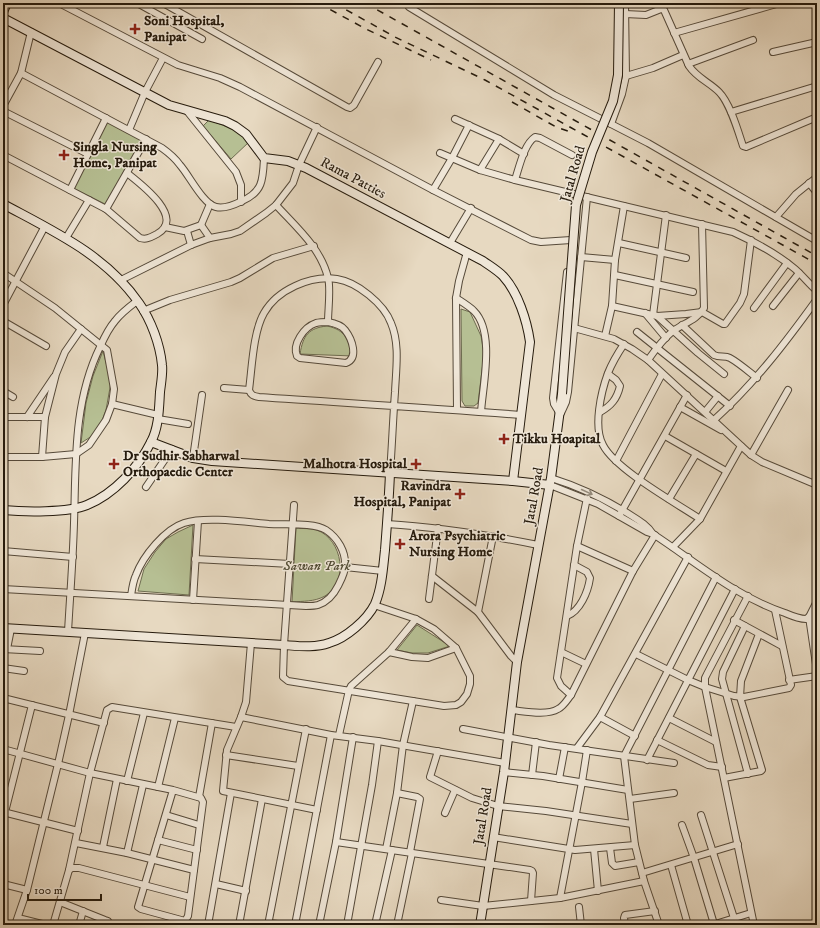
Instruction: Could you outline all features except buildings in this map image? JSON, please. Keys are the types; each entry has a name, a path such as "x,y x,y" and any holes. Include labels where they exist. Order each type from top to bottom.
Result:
{"street":[{"path":"3,12 7,3"},
{"path":"59,3 178,65 229,81 433,190 536,241 571,240"},
{"path":"137,3 202,39"},
{"path":"163,3 350,108 354,105 378,62"},
{"path":"411,3 409,7 554,95 612,124 817,241"},
{"name":"Jatal Road","path":"480,925 504,772 507,738 518,662 550,481 560,414 576,205 592,152 613,101 618,75 619,3"},
{"path":"612,124 626,76 625,3"},
{"path":"674,33 780,3"},
{"path":"625,14 646,15 663,9 665,11 688,64 702,80 720,92 731,112 744,146 746,147 817,117"},
{"path":"3,18 169,105 225,121 235,126 246,134 264,158 262,183 259,189 250,198 241,202 222,208 210,204 180,163 165,151 146,139 21,73"},
{"path":"3,106 21,73 31,32"},
{"path":"688,64 753,40"},
{"path":"773,52 817,42"},
{"path":"626,76 653,68 683,54"},
{"path":"128,130 145,92 163,58"},
{"path":"731,112 817,86"},
{"path":"3,110 88,154"},
{"path":"187,111 236,172 241,184 241,202"},
{"path":"70,190 106,118"},
{"path":"455,119 499,139 524,154"},
{"path":"433,190 469,125"},
{"path":"121,280 191,245 210,238 240,231 276,205 293,183 299,165 317,127"},
{"path":"515,180 524,154 531,140 535,137 572,155"},
{"path":"106,210 146,139"},
{"path":"480,170 499,139"},
{"path":"440,153 480,170 515,180 733,232 751,240 787,263 817,291"},
{"path":"3,154 106,210 140,238 145,239 161,231 165,227 167,222 164,209 150,192 127,173"},
{"name":"Rama Patties","path":"264,158 288,161 299,165 467,252 483,261 503,276 511,288 525,320 530,342 513,481"},
{"path":"776,217 789,200 817,177"},
{"path":"809,183 817,193"},
{"path":"575,194 553,398 554,404 560,414 564,408 568,392 587,197"},
{"path":"66,238 89,200"},
{"path":"3,204 66,238 98,259 121,280 143,310 157,341 162,365 158,417 151,442 134,468 120,484 106,495 87,505 75,508 59,510 3,510"},
{"path":"165,227 187,231 201,225 210,204"},
{"path":"276,205 314,246 328,279 328,322"},
{"path":"605,336 612,306 615,260 624,206"},
{"path":"450,243 471,208"},
{"path":"655,316 666,215"},
{"path":"648,360 656,348 673,331 702,312 704,305 702,224"},
{"path":"201,225 210,238"},
{"path":"3,305 45,226"},
{"path":"187,231 191,245"},
{"path":"612,306 655,316 702,312 723,324 727,323 744,294 751,240"},
{"path":"619,243 686,258"},
{"path":"143,310 170,300 231,282 273,258 314,246"},
{"path":"457,410 456,298 467,252"},
{"path":"581,257 615,260"},
{"path":"754,308 787,263"},
{"path":"3,273 55,308 107,350 114,389 112,404 106,420 89,445 76,454 42,457 3,457"},
{"path":"773,306 799,273"},
{"path":"615,275 693,292"},
{"path":"40,652 5,649 7,628 316,646 330,643 355,628 366,618 374,605 380,588 383,571 394,406 396,349 394,333 391,322 384,311 367,294 344,281 328,279 299,284 288,289 271,302 259,325 249,390 250,394 253,396 258,397 394,406 457,410 521,415"},
{"path":"456,298 474,311 479,318 485,336 486,354 481,412"},
{"path":"714,420 757,378 817,299"},
{"path":"68,632 73,557 76,454 79,421 84,393 90,370 114,321 137,301"},
{"path":"645,313 666,338"},
{"path":"655,316 724,374"},
{"path":"3,321 46,346"},
{"path":"328,322 336,323 345,330 353,346 354,353 349,361 346,363 300,358 296,356 296,343 307,328 315,324 328,322"},
{"path":"682,325 714,355 720,358 730,358 757,378"},
{"path":"574,328 605,336 624,344 648,360 751,455 762,462 817,485"},
{"path":"42,457 45,417 56,374 65,352 81,329"},
{"path":"637,332 730,406"},
{"path":"624,344 608,374 598,426 599,438 608,453 616,461 641,480 700,519"},
{"path":"27,417 56,374"},
{"path":"600,412 612,404 619,392 620,386 616,380 608,374"},
{"path":"616,461 662,374"},
{"path":"224,388 249,390"},
{"path":"751,455 788,390"},
{"path":"3,391 13,397"},
{"path":"194,458 202,395"},
{"path":"621,513 641,480 687,395"},
{"path":"705,412 718,396"},
{"path":"112,404 188,424"},
{"path":"680,407 728,434"},
{"path":"3,417 45,417"},
{"path":"665,436 726,472"},
{"path":"151,442 194,458 212,461 513,481 550,481 578,487 621,513"},
{"path":"673,547 700,519 741,446"},
{"path":"146,487 172,449"},
{"path":"669,499 696,454"},
{"path":"550,481 646,526 654,534 716,577 754,600 775,610 806,620 817,602"},
{"path":"571,695 561,686 556,678 577,546 587,498"},
{"path":"294,505 282,674 285,680 412,702 444,706 456,705 461,702 470,684 470,676 456,648 434,629 416,619 374,605"},
{"path":"3,589 306,606 318,605 327,600 335,591 342,578 345,567 341,547 338,541 328,531 321,527 314,525 204,520 184,523 170,531 153,547 141,563 135,576 131,596"},
{"path":"193,600 198,521"},
{"path":"387,524 438,528 493,536 538,545"},
{"path":"429,599 438,528"},
{"path":"511,710 546,713 553,712 564,705 571,695 633,571 654,534"},
{"path":"478,612 493,536"},
{"path":"577,546 633,571"},
{"path":"3,551 73,557"},
{"path":"577,748 600,718 688,557"},
{"path":"195,559 290,564"},
{"path":"567,616 572,614 577,609 587,590 590,578 587,572 574,564"},
{"path":"345,567 383,571"},
{"path":"432,576 478,612 511,656 518,662"},
{"path":"659,925 644,881 635,845 624,756 716,577"},
{"path":"647,760 735,589"},
{"path":"748,596 734,620 707,674 705,687 754,925"},
{"path":"636,654 688,680 705,687 740,697 789,688 791,685 775,610"},
{"path":"809,617 817,671"},
{"path":"339,735 349,690 389,652 416,619"},
{"path":"734,620 782,646"},
{"path":"745,626 722,675 725,692 748,774"},
{"path":"15,925 27,890 58,764 85,633"},
{"path":"724,778 761,771 762,769 740,697 741,681 759,634"},
{"path":"251,643 246,702 241,717 228,744 222,789 225,792 317,810"},
{"path":"389,652 412,657 428,658 456,648"},
{"path":"561,652 586,664"},
{"path":"3,668 24,671"},
{"path":"789,680 817,676"},
{"path":"3,698 104,723"},
{"path":"375,925 398,793 403,745 412,702"},
{"path":"3,820 21,754 32,705"},
{"path":"53,925 76,842 90,773 106,712 109,708 236,727"},
{"path":"127,781 144,713"},
{"path":"241,717 332,735 403,745 505,763"},
{"path":"158,787 175,718"},
{"path":"600,718 634,736"},
{"path":"669,718 716,742"},
{"path":"199,797 212,723"},
{"path":"287,925 268,924 306,729"},
{"path":"463,729 507,738 674,763"},
{"path":"296,925 332,735"},
{"path":"319,925 336,842 353,737"},
{"path":"657,740 708,765 722,767"},
{"path":"347,925 362,845 378,741"},
{"path":"532,775 536,742"},
{"path":"559,779 565,747"},
{"path":"3,749 90,773 172,790 199,797 203,800 188,916 185,921 139,908 172,790"},
{"path":"560,898 582,782 586,750"},
{"path":"438,751 430,777 472,798 498,806 632,824"},
{"path":"226,756 298,766"},
{"path":"504,772 582,782 628,790"},
{"path":"103,847 117,779"},
{"path":"127,852 143,785"},
{"path":"445,813 455,790"},
{"path":"208,925 231,793"},
{"path":"397,925 420,799 398,793"},
{"path":"630,799 674,793"},
{"path":"239,925 262,799"},
{"path":"4,813 78,831"},
{"path":"166,815 199,824"},
{"path":"701,815 734,918"},
{"path":"682,825 694,858 713,925 751,913"},
{"path":"493,837 583,850 635,845"},
{"path":"158,840 197,850"},
{"path":"76,842 127,852 194,870"},
{"path":"336,842 490,863 532,871 531,901"},
{"path":"642,874 738,844"},
{"path":"610,848 612,863 614,866 640,862"},
{"path":"594,849 598,891"},
{"path":"671,865 688,925"},
{"path":"69,870 72,868 79,868 190,897"},
{"path":"441,900 483,906 560,898 644,881"},
{"path":"3,884 27,890"},
{"path":"216,884 246,891"},
{"path":"60,902 108,921 109,925"},
{"path":"579,907 581,925"},
{"path":"79,925 83,911"},
{"path":"625,925 625,915 655,911"},
{"path":"18,918 46,925"}],"green space":[{"path":"209,120 236,130 249,142 231,159 203,126"},
{"path":"107,122 141,140 107,205 73,188"},
{"path":"461,309 470,312 481,336 484,354 478,403 474,406 465,406 462,401"},
{"path":"327,326 338,330 345,336 353,356 300,354 305,337 311,331"},
{"path":"103,351 111,382 106,410 100,426 92,436 81,443 86,403 93,376"},
{"path":"193,525 189,595 138,591 144,569 155,552 166,539"},
{"name":"Sawan Park","path":"296,528 317,530 326,535 333,543 337,552 340,562 340,572 338,581 333,590 325,596 308,601 292,602"},
{"path":"417,625 450,646 428,653 412,653 397,650"}],"railway":[{"path":"318,3 366,29 431,60"},
{"path":"334,3 395,37 485,80 817,264"},
{"path":"365,3 817,256"},
{"path":"512,102 556,127 571,132"}],"place":[{"name":"Soni Hospital, Panipat","path":"135,29"},
{"name":"Singla Nursing Home, Panipat","path":"64,155"},
{"name":"Tikku Hoapital","path":"504,439"},
{"name":"Dr Sudhir Sabharwal Orthopaedic Center","path":"114,464"},
{"name":"Malhotra Hospital","path":"416,464"},
{"name":"Ravindra Hospital, Panipat","path":"460,494"},
{"name":"Arora Psychiatric Nursing Home","path":"400,544"}]}
